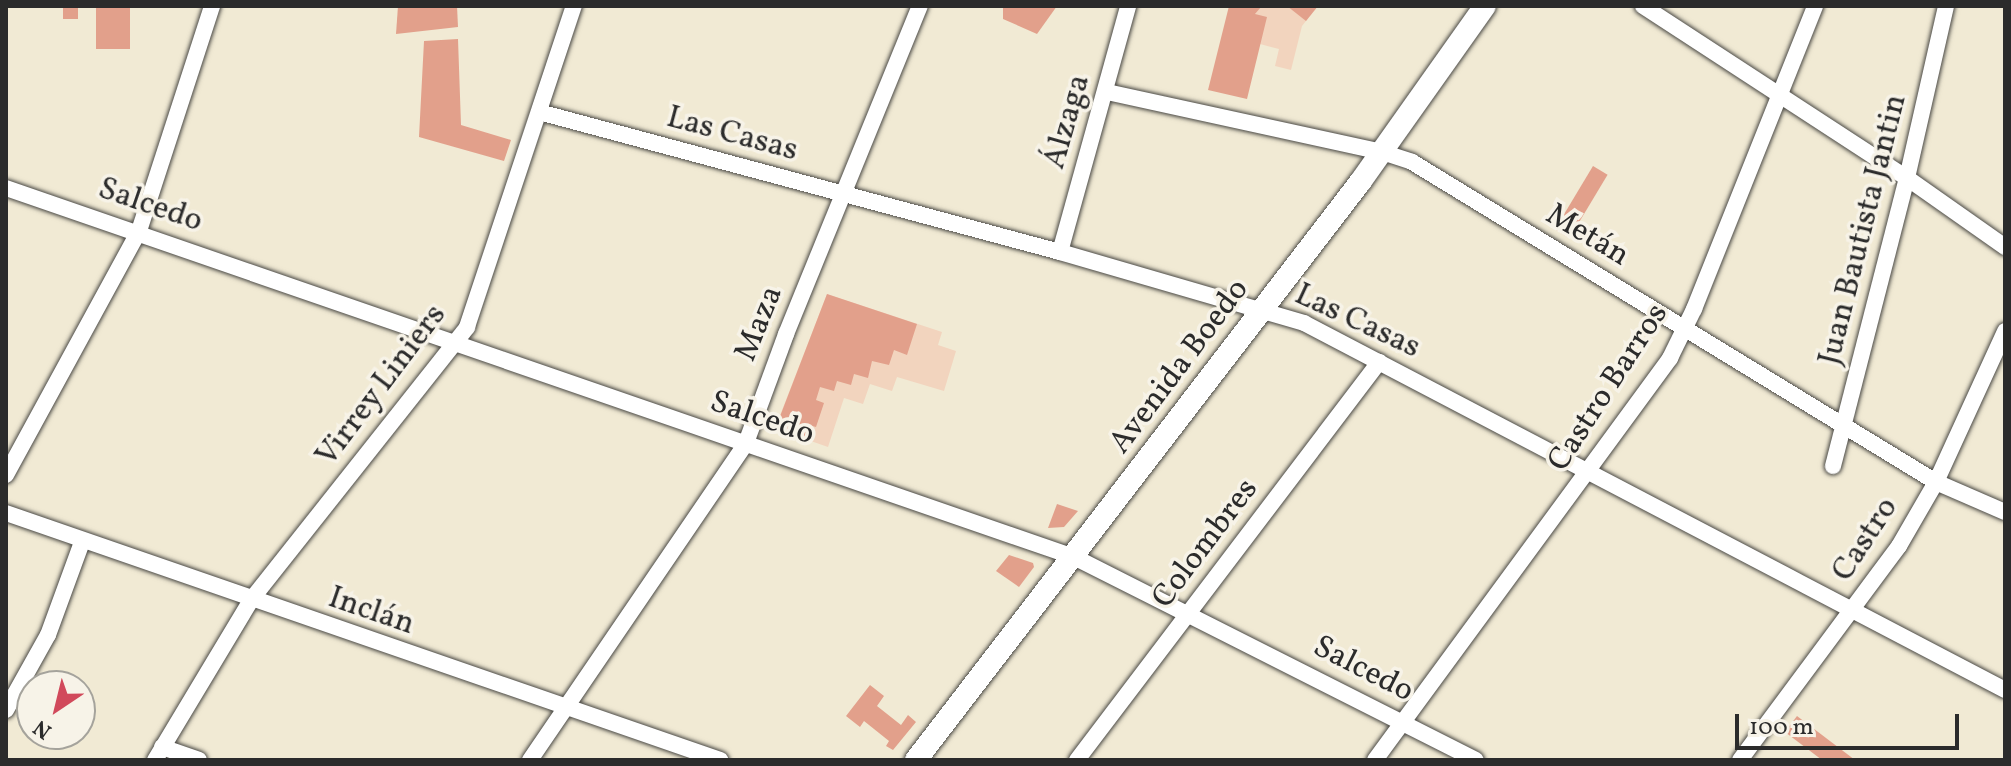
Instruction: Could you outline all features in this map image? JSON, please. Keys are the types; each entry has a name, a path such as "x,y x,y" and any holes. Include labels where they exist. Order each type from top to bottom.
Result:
{"main road":[{"name":"Avenida Boedo","path":"916,760 1264,309 1382,152 1485,6"}],"street":[{"path":"6,475 139,231 212,6"},
{"name":"Virrey Liniers","path":"159,754 251,600 458,341 477,298 574,6"},
{"name":"Maza","path":"530,760 746,443 842,194 920,6"},
{"name":"Álzaga","path":"1060,252 1107,92 1128,6"},
{"path":"1643,6 1907,178 2005,247"},
{"name":"Castro Barros","path":"1375,760 1590,471 1653,383 1686,328 1815,6"},
{"name":"Juan Bautista Jantin","path":"1833,466 1907,178 1946,6"},
{"name":"Metán","path":"1107,92 1382,152 1412,162 1936,482 2005,512"},
{"name":"Las Casas","path":"539,112 1060,252 1304,323 2005,690"},
{"name":"Salcedo","path":"6,188 458,341 1074,557 1476,760"},
{"name":"Castro","path":"1740,760 1893,555 1936,482 2005,331"},
{"name":"Colombres","path":"1077,760 1379,362"},
{"name":"Inclán","path":"6,513 82,542 720,760"},
{"path":"6,710 48,635 82,542"},
{"path":"159,754 199,760"}],"shaded area":[{"path":"1262,6 1318,6 1302,26 1291,70 1275,66 1279,49 1260,44 1255,14"},
{"path":"827,294 942,332 938,345 956,351 944,391 897,377 892,391 870,384 863,404 844,398 828,447 785,432 779,418"}],"building":[{"path":"63,6 78,6 78,19 63,19"},
{"path":"96,6 130,6 130,49 96,49"},
{"path":"398,6 457,6 458,27 396,34"},
{"path":"1003,6 1057,6 1037,34 1003,19"},
{"path":"1229,6 1262,6 1255,14 1267,17 1247,99 1208,90"},
{"path":"1287,6 1318,6 1306,21"},
{"path":"458,39 461,125 511,140 504,161 419,137 424,41"},
{"path":"1593,166 1608,175 1569,238 1555,229"},
{"path":"827,294 917,324 907,355 894,350 889,365 872,361 868,378 854,374 851,385 837,381 834,391 820,387 816,400 824,403 816,427 808,425 804,439 785,432 779,419"},
{"path":"1057,504 1078,511 1064,527 1048,528"},
{"path":"1009,555 1033,563 1034,567 1019,587 996,571"},
{"path":"870,685 884,696 877,706 901,725 908,715 916,722 893,750 886,746 889,741 864,721 860,727 846,716"},
{"path":"1797,716 1855,760 1822,760 1785,732"}]}
